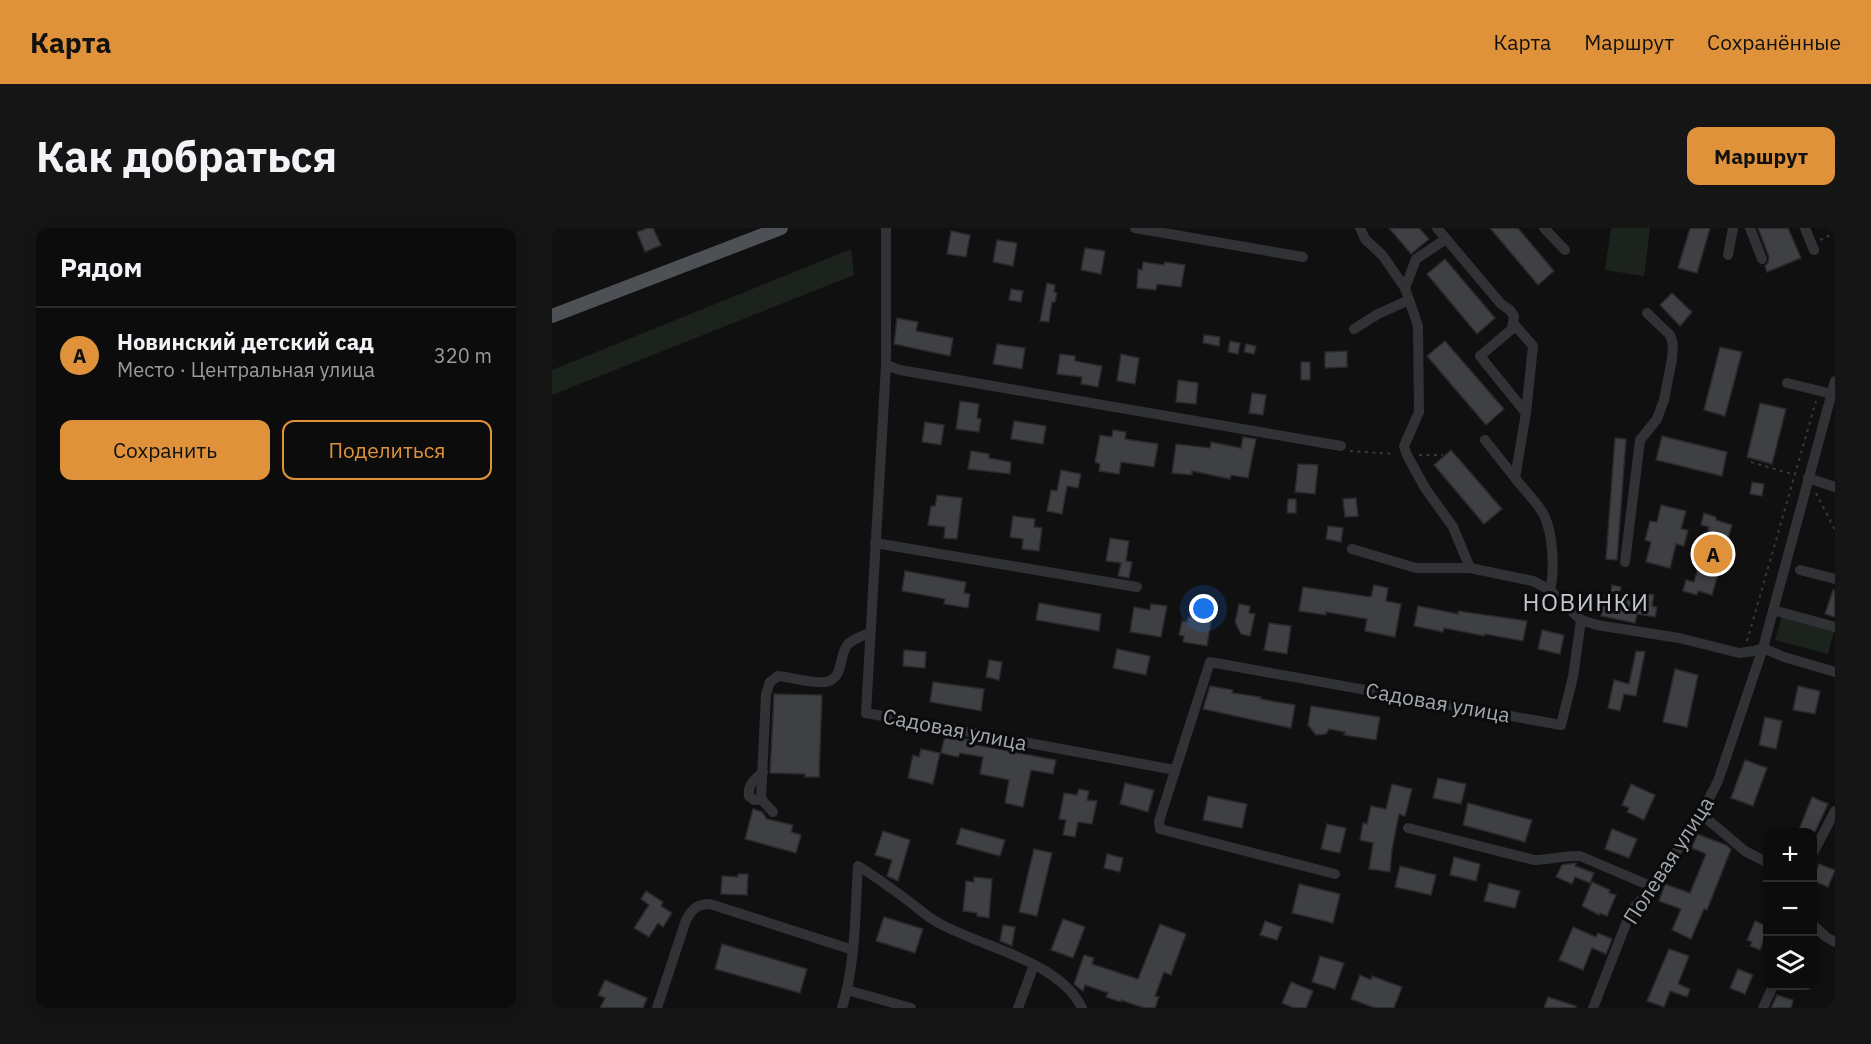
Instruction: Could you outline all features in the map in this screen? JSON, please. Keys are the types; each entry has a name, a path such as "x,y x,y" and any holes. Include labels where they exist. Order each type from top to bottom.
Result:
{"main road":[{"path":"552,316 781,228"}],"street":[{"path":"1135,228 1304,256"},
{"path":"1360,228 1365,239 1383,256 1405,288 1418,326 1419,412 1404,446 1425,488 1453,527 1470,568"},
{"path":"1437,228 1501,304 1514,316 1512,329 1480,356 1526,413"},
{"path":"1544,228 1564,250"},
{"path":"1728,255 1733,228"},
{"path":"1750,228 1762,259"},
{"path":"1805,228 1813,247"},
{"name":"Садовая улица","path":"888,229 886,365 866,713 1175,770 1210,662 1561,724 1573,677 1581,620"},
{"path":"1405,288 1416,259 1446,239"},
{"path":"1354,329 1378,314 1409,300"},
{"path":"1625,562 1640,440 1656,420 1664,400 1672,358 1670,335 1647,313"},
{"path":"1514,324 1533,346 1526,413 1515,478"},
{"path":"886,365 900,370 1341,446"},
{"name":"Полевая улица","path":"1593,1008 1631,911 1653,886 1701,814 1718,781 1763,648 1835,381"},
{"path":"1787,383 1832,394"},
{"path":"1485,440 1542,513 1547,524 1554,574 1550,590"},
{"path":"1808,478 1835,487"},
{"path":"875,543 1137,587"},
{"path":"1352,549 1416,568 1470,568 1533,581 1550,590 1581,620 1679,638 1739,653 1750,660 1756,670"},
{"path":"1800,570 1835,579"},
{"path":"1773,610 1835,627"},
{"path":"773,812 761,799 766,694 770,681 778,676 825,682 833,678 840,670 849,642 869,633"},
{"path":"1739,653 1763,648 1784,657 1835,672"},
{"path":"1175,770 1159,821 1160,829 1335,874"},
{"path":"1817,845 1835,811"},
{"path":"1701,814 1745,851 1763,861"},
{"path":"1408,828 1534,860 1580,856 1653,886"},
{"path":"842,1008 853,950 858,866 936,922 1034,965 1061,982 1082,1008"},
{"path":"657,1008 686,920 692,910 701,904 710,904 853,950"},
{"path":"1817,929 1835,942"},
{"path":"1018,1008 1034,965"},
{"path":"847,990 911,1008"},
{"path":"1763,1008 1771,990"}],"path":[{"path":"1813,247 1835,233"},
{"path":"1739,653 1747,640 1819,391"},
{"path":"1341,446 1343,450 1443,455"},
{"path":"1751,462 1808,478 1835,530"}],"shaded area":[{"path":"1611,228 1650,228 1644,276 1605,270"},
{"path":"851,249 854,275 552,395 552,370"},
{"path":"1782,616 1834,630 1828,654 1775,640"}],"building":[{"path":"653,228 661,245 645,252 637,232"},
{"path":"1389,228 1419,228 1429,239 1411,254"},
{"path":"1490,228 1518,228 1554,271 1538,285"},
{"path":"1690,228 1710,228 1697,273 1678,268"},
{"path":"1758,228 1788,228 1801,258 1767,272 1765,266 1769,257"},
{"path":"951,231 970,235 966,257 947,254"},
{"path":"997,240 1017,243 1013,266 993,262"},
{"path":"1085,248 1105,251 1101,274 1081,270"},
{"path":"1445,259 1495,318 1477,334 1427,274"},
{"path":"1143,262 1185,265 1181,287 1157,284 1156,290 1137,288 1138,269 1142,270"},
{"path":"1047,283 1055,285 1054,292 1057,293 1055,302 1052,302 1049,322 1040,321"},
{"path":"1011,289 1023,291 1021,302 1009,300"},
{"path":"1672,293 1692,312 1680,326 1660,305"},
{"path":"897,318 918,322 916,331 953,338 950,356 894,344"},
{"path":"1204,335 1220,337 1219,346 1203,343"},
{"path":"1230,341 1240,343 1238,354 1228,352"},
{"path":"1445,341 1504,409 1486,425 1427,356"},
{"path":"997,344 1025,348 1022,369 993,364"},
{"path":"1246,344 1256,346 1254,354 1244,352"},
{"path":"1720,347 1742,352 1725,416 1704,410"},
{"path":"1347,351 1347,367 1325,368 1325,352"},
{"path":"1060,354 1075,356 1075,361 1102,366 1098,387 1081,384 1082,377 1057,374"},
{"path":"1121,354 1139,358 1135,384 1117,381"},
{"path":"1301,362 1310,362 1310,380 1301,380"},
{"path":"1178,380 1198,383 1196,404 1176,402"},
{"path":"1252,393 1266,395 1263,415 1249,413"},
{"path":"960,401 979,404 977,418 981,419 979,432 956,429"},
{"path":"1760,403 1786,409 1772,464 1747,457"},
{"path":"1014,421 1046,426 1043,444 1011,439"},
{"path":"925,422 944,425 941,445 922,442"},
{"path":"1113,430 1126,432 1125,439 1158,444 1154,467 1121,462 1119,474 1099,471 1100,464 1095,462 1100,435 1112,437"},
{"path":"1662,436 1727,452 1722,476 1656,460"},
{"path":"1243,437 1256,439 1248,478 1231,475 1230,479 1192,471 1192,475 1172,473 1176,444 1210,448 1211,442 1241,448"},
{"path":"1615,438 1626,439 1617,560 1606,559"},
{"path":"1451,450 1502,509 1484,524 1434,465"},
{"path":"971,451 989,454 989,458 1011,462 1010,474 968,469"},
{"path":"1298,464 1318,465 1315,494 1295,492"},
{"path":"1061,470 1081,474 1078,488 1067,486 1062,514 1047,511 1051,490 1057,491"},
{"path":"1752,482 1764,484 1762,496 1750,494"},
{"path":"937,495 962,498 957,539 944,538 945,527 928,525 931,506 935,506"},
{"path":"1356,498 1358,516 1345,517 1343,499"},
{"path":"1288,499 1296,499 1296,513 1287,513"},
{"path":"1661,505 1686,511 1681,529 1688,530 1684,546 1676,544 1670,568 1646,562 1651,542 1645,540 1650,521 1657,522"},
{"path":"1704,513 1732,525 1712,595 1698,591 1697,595 1683,591 1686,580 1694,582 1709,527 1701,525"},
{"path":"1013,516 1035,519 1034,527 1042,528 1039,551 1022,549 1023,539 1010,537"},
{"path":"1328,526 1343,528 1341,542 1326,539"},
{"path":"1110,538 1129,541 1126,561 1132,562 1129,578 1118,576 1121,563 1106,561"},
{"path":"905,571 966,582 964,593 970,594 968,608 944,604 945,599 902,591"},
{"path":"1374,585 1388,588 1386,601 1401,604 1395,637 1365,631 1367,619 1326,612 1326,615 1299,611 1303,587 1371,597"},
{"path":"1612,585 1621,587 1618,598 1642,603 1644,593 1654,595 1652,606 1657,607 1655,617 1637,614 1635,623 1601,616 1605,595 1610,597"},
{"path":"1833,590 1835,590 1835,617 1825,614"},
{"path":"1039,603 1101,614 1099,631 1036,620"},
{"path":"1151,604 1167,606 1161,637 1130,632 1134,607 1150,610"},
{"path":"1239,604 1250,606 1249,613 1255,614 1250,636 1241,634 1235,622"},
{"path":"1418,606 1458,614 1458,611 1527,621 1523,641 1444,628 1443,632 1414,626"},
{"path":"1188,617 1211,621 1207,646 1183,642 1184,636 1179,635 1182,621 1187,622"},
{"path":"1269,623 1291,626 1287,654 1264,650"},
{"path":"1542,630 1564,635 1560,654 1538,649"},
{"path":"1117,649 1150,656 1146,675 1113,668"},
{"path":"904,650 926,652 925,668 903,666"},
{"path":"1636,651 1645,652 1636,696 1624,694 1620,711 1608,708 1614,680 1629,684"},
{"path":"989,660 1002,662 999,680 986,677"},
{"path":"1675,669 1698,675 1687,727 1663,722"},
{"path":"933,682 984,689 981,711 930,702"},
{"path":"1210,686 1233,690 1232,693 1295,705 1291,728 1203,709"},
{"path":"1798,686 1820,691 1815,714 1793,710"},
{"path":"774,694 822,695 819,777 805,777 805,774 770,773"},
{"path":"1311,706 1380,717 1376,740 1344,735 1345,732 1329,729 1326,734 1316,735 1308,725"},
{"path":"1765,717 1782,721 1776,749 1759,745"},
{"path":"945,735 972,740 971,744 1056,760 1053,774 1031,770 1023,807 1005,803 1009,780 980,774 983,757 960,753 958,757 941,753"},
{"path":"921,749 940,753 933,784 908,778 913,755 919,757"},
{"path":"1745,760 1767,768 1753,806 1731,798"},
{"path":"1438,778 1466,784 1461,804 1433,798"},
{"path":"1125,783 1154,790 1148,812 1120,804"},
{"path":"1392,784 1412,789 1405,816 1399,814 1390,872 1369,869 1373,843 1360,840 1363,823 1367,824 1371,806 1386,809"},
{"path":"1631,784 1655,795 1644,820 1627,812 1629,808 1622,805"},
{"path":"1079,789 1089,791 1087,800 1097,801 1092,824 1078,822 1075,837 1063,835 1066,820 1059,819 1064,793 1077,795"},
{"path":"1208,796 1247,804 1242,828 1203,820"},
{"path":"1812,797 1828,804 1817,828 1800,828"},
{"path":"1468,803 1532,820 1525,842 1463,825"},
{"path":"753,809 762,812 767,819 793,825 791,832 801,835 796,853 745,839"},
{"path":"1327,824 1346,828 1340,853 1321,849"},
{"path":"961,828 1005,840 1000,856 956,844"},
{"path":"1612,829 1637,839 1629,858 1605,849"},
{"path":"883,831 910,840 898,881 887,876 892,860 875,855"},
{"path":"1697,834 1731,849 1707,910 1704,909 1691,939 1672,930 1681,909 1659,901 1665,884 1690,893 1706,854 1692,848"},
{"path":"1034,849 1052,853 1037,916 1019,912"},
{"path":"1107,854 1123,858 1120,872 1104,868"},
{"path":"1454,857 1480,864 1476,881 1450,875"},
{"path":"1576,863 1575,866 1594,873 1590,883 1575,877 1572,884 1556,877 1562,865"},
{"path":"1819,864 1835,870 1828,887 1817,882"},
{"path":"1400,866 1436,875 1431,895 1395,887"},
{"path":"738,874 748,874 747,895 721,894 722,876 738,877"},
{"path":"974,877 992,879 989,918 963,911 966,881 974,882"},
{"path":"1592,882 1616,895 1607,916 1600,913 1599,915 1582,906"},
{"path":"1489,883 1520,891 1515,908 1484,901"},
{"path":"1299,884 1340,894 1333,923 1292,913"},
{"path":"646,891 663,902 661,906 672,913 663,927 658,923 649,937 634,928 649,905 641,899"},
{"path":"884,917 923,929 915,953 876,941"},
{"path":"1063,919 1085,927 1073,958 1051,950"},
{"path":"1265,921 1282,927 1277,940 1260,935"},
{"path":"1755,921 1763,924 1763,943 1760,950 1750,946 1752,942 1747,940"},
{"path":"1160,924 1186,934 1171,975 1164,972 1155,996 1159,997 1155,1008 1144,1008 1121,1000 1121,1002 1106,997 1108,993 1085,985 1083,991 1074,984 1084,955 1094,958 1092,964 1138,979"},
{"path":"1003,925 1015,927 1012,946 1000,941"},
{"path":"1573,927 1596,937 1598,933 1612,939 1606,954 1592,948 1583,970 1559,960"},
{"path":"722,944 807,969 800,993 715,969"},
{"path":"1669,949 1689,956 1678,984 1690,989 1687,997 1670,991 1664,1007 1647,1001"},
{"path":"1320,956 1344,963 1335,989 1312,982"},
{"path":"1738,969 1753,975 1745,994 1730,988"},
{"path":"1360,975 1371,980 1372,976 1402,987 1394,1008 1375,1008 1351,999"},
{"path":"605,980 647,998 643,1008 600,1008 605,998 598,995"},
{"path":"1291,982 1313,991 1306,1008 1294,1008 1282,1003"},
{"path":"1777,995 1793,1000 1791,1008 1771,1008"},
{"path":"1548,997 1576,1006 1576,1008 1544,1008"}],"place":[{"name":"Новинский детский сад","path":"1713,554"}],"district":[{"name":"НОВИНКИ","path":"1586,602"}]}
